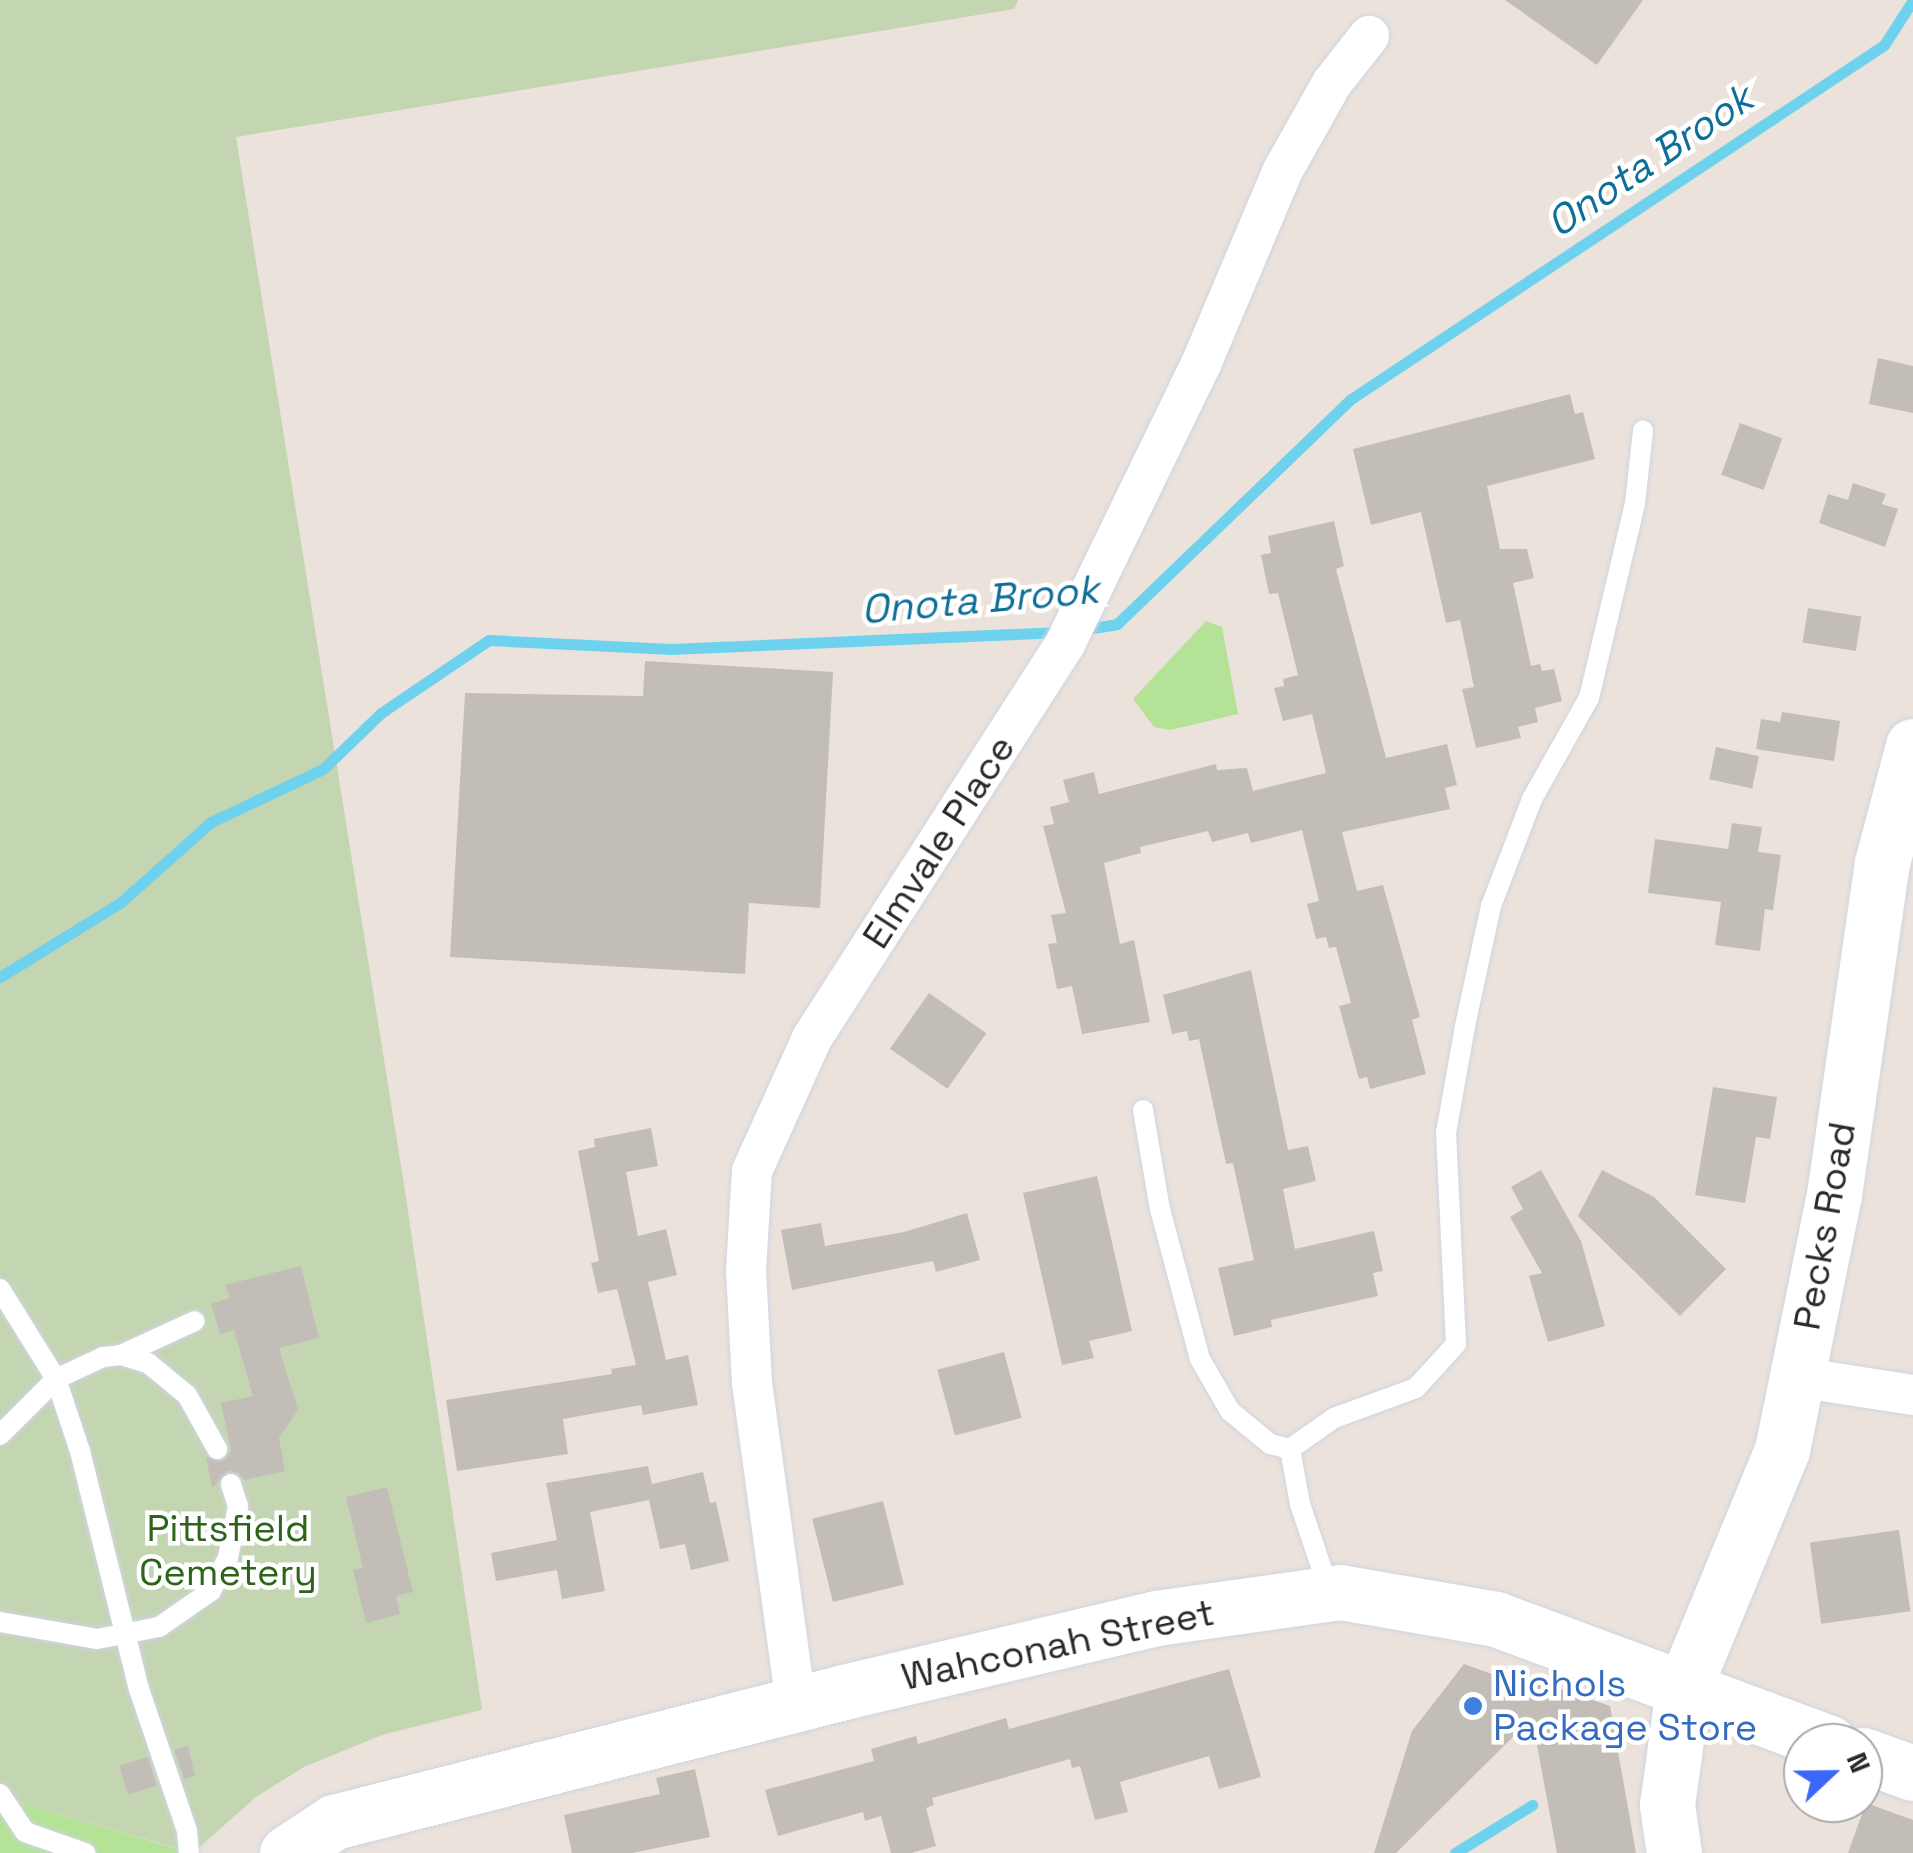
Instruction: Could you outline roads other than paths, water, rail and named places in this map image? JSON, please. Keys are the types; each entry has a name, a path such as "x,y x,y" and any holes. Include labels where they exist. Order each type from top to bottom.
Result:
{"street":[{"name":"Elmvale Place","path":"796,1704 752,1384 746,1271 752,1170 812,1038 1073,629 1202,364 1282,172 1332,83 1369,36"},
{"name":"Pecks Road","path":"1674,1853 1667,1805 1683,1690 1782,1450 1901,836 1913,746"},
{"path":"1797,1377 1913,1395"},
{"name":"Wahconah Street","path":"288,1853 334,1822 796,1704 1156,1618 1330,1594 1496,1619 1783,1726"},
{"path":"1883,1763 1913,1774"}],"lane":[{"path":"1290,1450 1334,1418 1416,1388 1456,1344 1446,1133 1465,1026 1491,906 1532,799 1589,698 1635,504 1643,430"},
{"path":"1143,1110 1160,1209 1200,1359 1230,1411 1270,1444 1290,1450"},
{"path":"0,1290 56,1379 80,1451 126,1636 186,1831 189,1853"},
{"path":"0,1435 56,1379 195,1321"},
{"path":"121,1355 148,1363 187,1395 217,1450"},
{"path":"1290,1450 1300,1504 1330,1594"},
{"path":"0,1622 64,1637 126,1636 160,1628 211,1590 228,1558 238,1506 231,1484"},
{"path":"0,1794 25,1832 85,1853"}],"waterway":[{"name":"Onota Brook","path":"1080,630 1117,624 1351,399 1884,45 1913,0"},
{"name":"Onota Brook","path":"0,977 120,903 211,822 323,769 381,713 489,640 671,649 1061,632"},
{"path":"1455,1853 1532,1805"}],"place":[{"name":"Nichols Package Store","path":"1473,1706"}],"park label":[{"name":"Pittsfield Cemetery","path":"228,1551"}]}
